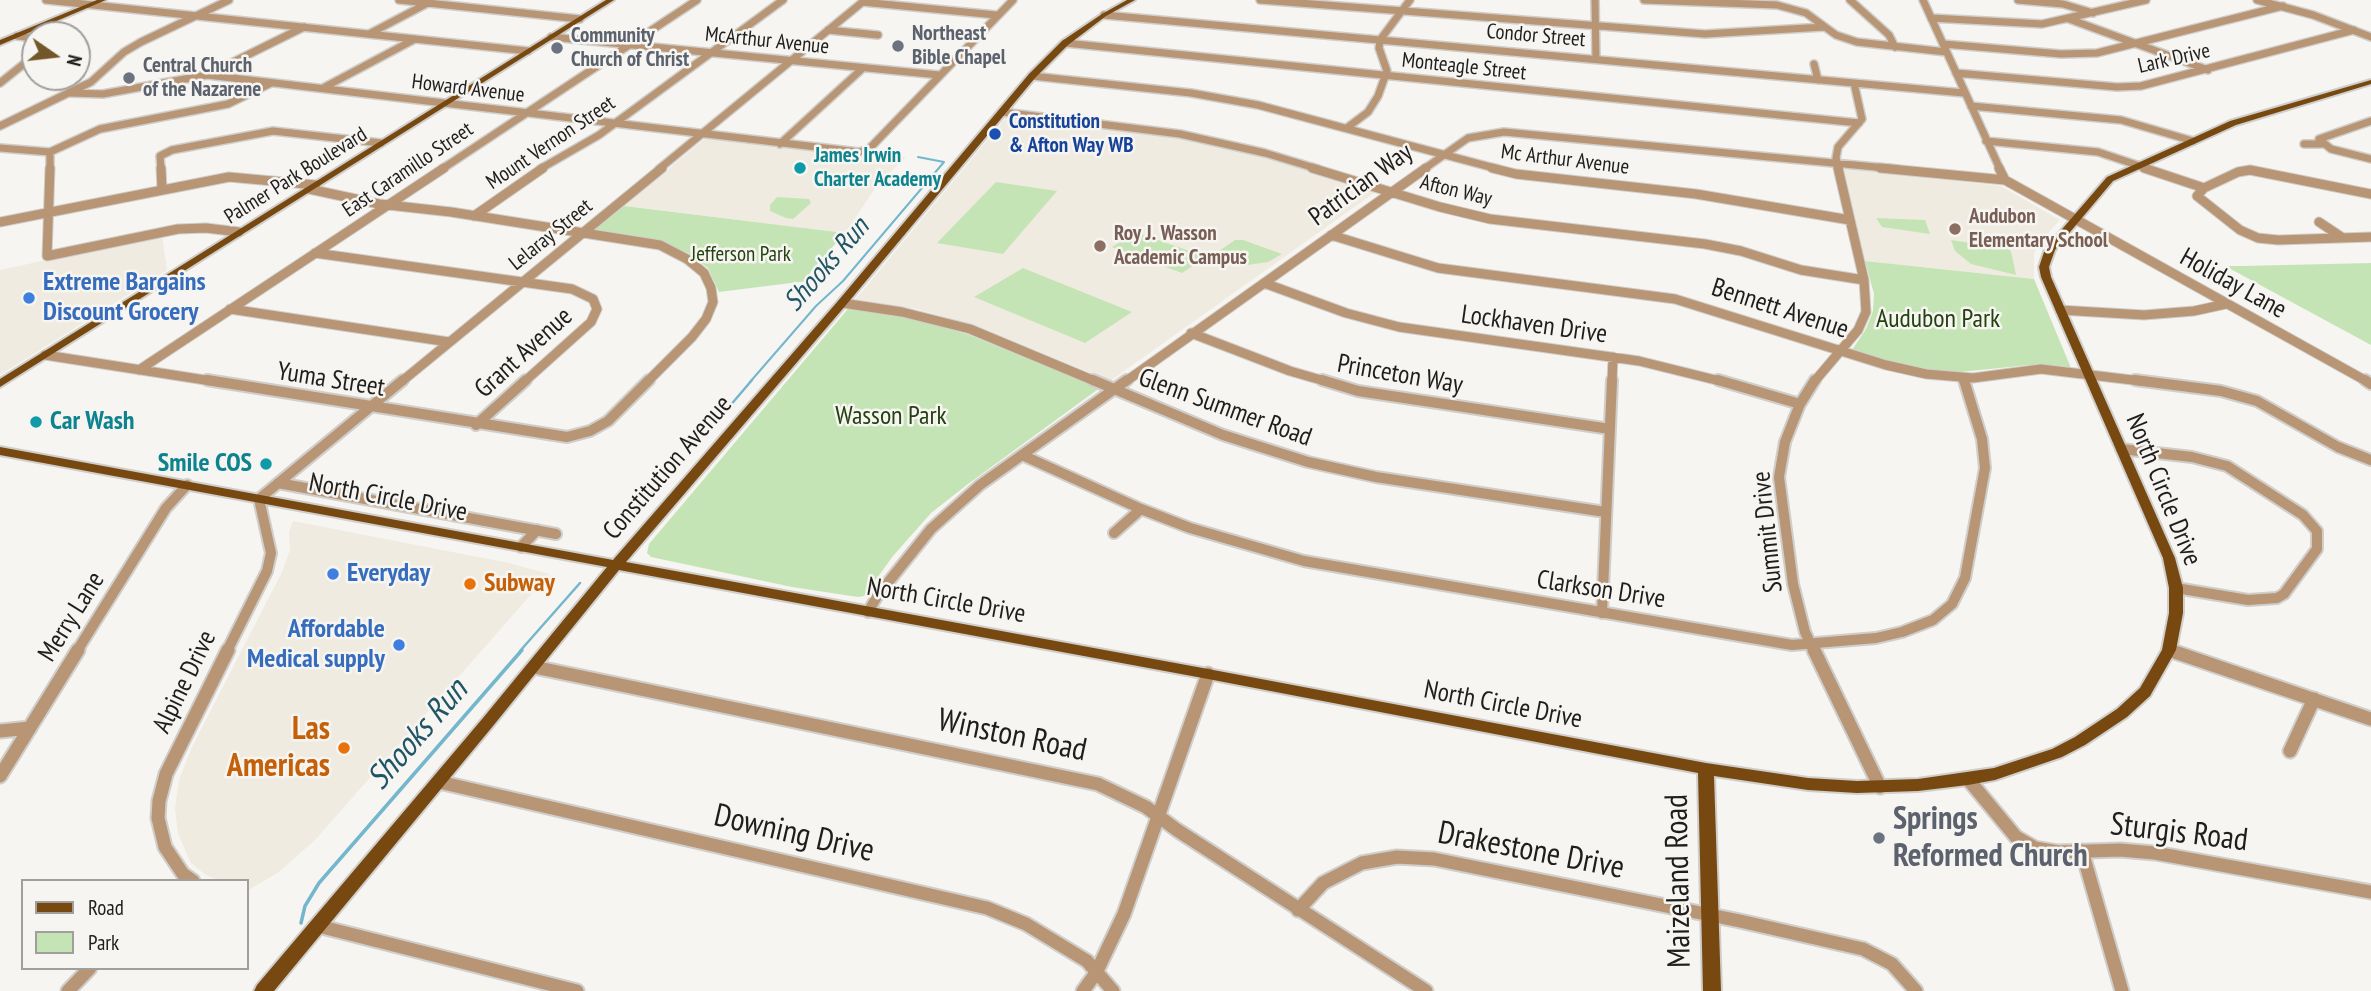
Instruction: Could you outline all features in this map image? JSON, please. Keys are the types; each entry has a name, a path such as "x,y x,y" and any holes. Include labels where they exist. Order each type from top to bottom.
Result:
{"main road":[{"path":"0,43 103,0"},
{"name":"Palmer Park Boulevard","path":"0,384 611,0"},
{"name":"Constitution Avenue","path":"263,991 439,782 616,565 842,303 1032,76 1065,43 1104,15 1132,0"},
{"name":"North Circle Drive","path":"0,451 1209,674 1706,769 1808,784 1880,787 1968,779 1995,774 2057,753 2122,713 2145,692 2169,650 2176,613 2175,588 2169,558 2060,310 2044,267 2050,249 2110,180 2233,123 2369,83"},
{"name":"Maizeland Road","path":"1706,769 1712,991"}],"street":[{"path":"46,0 528,51"},
{"path":"0,126 101,75 130,48 229,0"},
{"path":"399,0 580,19"},
{"name":"East Caramillo Street","path":"139,370 697,0"},
{"name":"Mount Vernon Street","path":"474,216 529,176 613,124 783,0"},
{"path":"939,75 1013,0"},
{"path":"1259,0 1715,35 1824,27"},
{"path":"1348,127 1368,111 1378,96 1387,68 1379,48 1380,40 1410,0"},
{"path":"1595,0 1595,59"},
{"path":"1644,0 1777,5 1799,10 1836,35 1857,42 1895,47 2073,54 2096,53 2136,44 2283,6"},
{"path":"1850,0 1889,35 1895,47"},
{"path":"1923,0 2005,180"},
{"path":"2018,0 2063,4 2093,13"},
{"path":"1931,18 2031,25 2069,19 2146,0"},
{"path":"2257,0 2283,6 2371,37"},
{"path":"864,1 996,15"},
{"name":"Lelaray Street","path":"259,499 864,1"},
{"path":"369,34 430,2"},
{"name":"Condor Street","path":"1104,15 1964,93"},
{"path":"2069,19 2208,70"},
{"path":"207,75 304,27"},
{"path":"828,30 878,35"},
{"name":"Lark Drive","path":"1956,73 2130,87 2153,85 2354,30"},
{"path":"17,36 21,36"},
{"name":"McArthur Avenue","path":"551,37 939,75"},
{"path":"323,89 415,39"},
{"name":"Monteagle Street","path":"1065,43 1859,123"},
{"path":"1814,64 1818,80"},
{"path":"0,83 21,66"},
{"path":"780,144 863,68"},
{"name":"Howard Avenue","path":"70,93 103,94 207,75 780,144 863,151 869,149 939,75"},
{"name":"Mc Arthur Avenue","path":"1032,76 1218,97 1274,108 1516,174 1696,194 1850,220"},
{"path":"0,148 50,152 100,129 228,104 271,83"},
{"path":"1837,165 1838,147 1859,123 1863,114 1854,83"},
{"path":"1971,106 2121,120 2193,141"},
{"name":"Afton Way","path":"1002,113 1122,125 1213,140 1490,219 1716,246 1801,270 1864,280"},
{"path":"2322,144 2321,137 2369,123"},
{"path":"162,190 160,156 191,145 273,131 381,143"},
{"name":"Patrician Way","path":"868,612 878,595 932,529 980,485 1468,138 1516,132 2005,180"},
{"path":"1986,141 2098,152 2204,188"},
{"path":"2304,144 2322,144 2338,152 2371,159"},
{"path":"50,152 47,256 178,229 206,228 239,232"},
{"name":"Summit Drive","path":"1837,165 1864,280 1867,299 1865,317 1800,404 1785,442 1779,477 1793,584 1809,643 1880,787"},
{"path":"2371,194 2257,170 2238,172 2204,188 2197,196 2257,240 2371,237"},
{"path":"0,222 237,176 312,187 388,205 584,233"},
{"name":"Holiday Lane","path":"2005,180 2371,384"},
{"path":"2319,222 2344,238"},
{"name":"Yuma Street","path":"45,355 476,425 567,437 590,431 608,421 700,327 710,311 713,295 704,273 670,249 639,240 584,233"},
{"name":"Bennett Avenue","path":"1331,235 1438,268 1675,299 1901,369 1963,378 2031,369 2212,390 2246,397 2338,447 2371,460"},
{"name":"Grant Avenue","path":"315,253 580,291 593,299 597,309 590,322 476,425"},
{"name":"Lockhaven Drive","path":"1264,283 1346,313 1399,327 1613,357 1685,371 1800,404"},
{"name":"Glenn Summer Road","path":"842,303 902,312 970,329 1223,435 1308,462 1376,477 1605,512"},
{"path":"2060,310 2155,315 2226,304"},
{"path":"230,309 449,342"},
{"name":"Princeton Way","path":"1191,333 1290,371 1358,391 1610,429"},
{"path":"1601,613 1613,357"},
{"name":"Clarkson Drive","path":"1022,455 1141,509 1230,542 1304,561 1791,645 1875,638 1902,632 1933,620 1958,595 1967,573 1985,468 1982,439 1963,378"},
{"path":"2121,449 2192,457 2227,466 2303,515 2317,531 2317,548 2284,594 2277,598 2248,600 2175,588"},
{"path":"278,483 556,534"},
{"name":"Merry Lane","path":"0,776 166,508 187,485"},
{"name":"Alpine Drive","path":"184,878 171,858 161,834 158,818 160,794 166,774 267,571 271,553 259,499"},
{"path":"1114,533 1141,509"},
{"path":"520,547 537,530"},
{"path":"2169,650 2371,719"},
{"name":"Winston Road","path":"534,667 1078,778 1118,792 1426,991"},
{"path":"1083,991 1096,973 1124,914 1209,674"},
{"path":"2290,751 2314,699"},
{"path":"0,732 30,728"},
{"name":"Sturgis Road","path":"1968,779 2007,827 2026,844 2047,851 2120,850 2155,853 2371,891"},
{"name":"Downing Drive","path":"439,782 987,908 1026,924 1087,961 1113,991"},
{"path":"2082,851 2122,991"},
{"name":"Drakestone Drive","path":"1298,910 1323,883 1347,869 1379,859 1414,857 1710,915 1863,949 1892,964 1916,991"},
{"path":"318,926 577,991"},
{"path":"68,991 88,970"}],"shaded area":[{"name":"Roy J. Wasson Academic Campus","path":"1008,115 1180,137 1262,155 1377,191 1110,381 979,327 917,309 855,300"},
{"path":"706,138 906,157 878,184 845,233 624,206"},
{"name":"Audubon Elementary School","path":"1848,169 2001,186 2060,220 2040,242 2034,254 2034,279 1865,261 1843,171"},
{"path":"162,235 167,270 0,375 0,270"},
{"path":"293,521 509,563 549,574 316,839 279,872 248,890 248,879 215,879 191,863 178,834 175,808 179,780 192,747 282,572 290,550 289,532"}],"green space":[{"path":"996,182 1057,191 1003,254 937,243"},
{"path":"777,197 809,199 811,203 793,219 786,218 770,211 770,205"},
{"name":"Jefferson Park","path":"624,206 845,233 811,271 807,281 719,292 708,268 688,253 648,238 593,231"},
{"path":"1876,218 1925,220 1930,234 1882,227"},
{"path":"1136,232 1206,257 1182,273 1112,247"},
{"path":"1235,240 1243,240 1282,254 1268,262 1247,265 1234,265 1210,257"},
{"path":"1951,240 2007,248 2011,251 2016,275 1971,264 1955,251"},
{"name":"Audubon Park","path":"1865,261 2034,279 2071,368 2029,365 1950,373 1907,367 1852,350 1866,329 1873,311 1874,294"},
{"path":"2371,263 2371,345 2225,266 2242,266"},
{"path":"1023,268 1132,312 1085,343 974,297"},
{"name":"Wasson Park","path":"848,309 911,318 970,335 1097,387 1097,390 931,513 893,556 864,596 792,587 651,557 647,553 649,544"}],"waterway":[{"name":"Shooks Run","path":"750,382 816,306 843,281 944,162 918,157"},
{"name":"Shooks Run","path":"723,414 752,380"},
{"name":"Shooks Run","path":"520,651 580,583"},
{"name":"Shooks Run","path":"301,923 305,906 319,883 522,650"}],"place":[{"name":"Northeast Bible Chapel","path":"898,46"},
{"name":"Community Church of Christ","path":"557,48"},
{"name":"Central Church of the Nazarene","path":"129,78"},
{"name":"Constitution & Afton Way WB","path":"995,134"},
{"name":"James Irwin Charter Academy","path":"800,168"},
{"name":"Audubon Elementary School","path":"1955,229"},
{"name":"Roy J. Wasson Academic Campus","path":"1100,246"},
{"name":"Extreme Bargains Discount Grocery","path":"29,298"},
{"name":"Car Wash","path":"36,422"},
{"name":"Smile COS","path":"266,464"},
{"name":"Everyday","path":"333,574"},
{"name":"Subway","path":"470,584"},
{"name":"Affordable Medical supply","path":"399,645"},
{"name":"Las Americas","path":"344,748"},
{"name":"Springs Reformed Church","path":"1879,838"}]}
